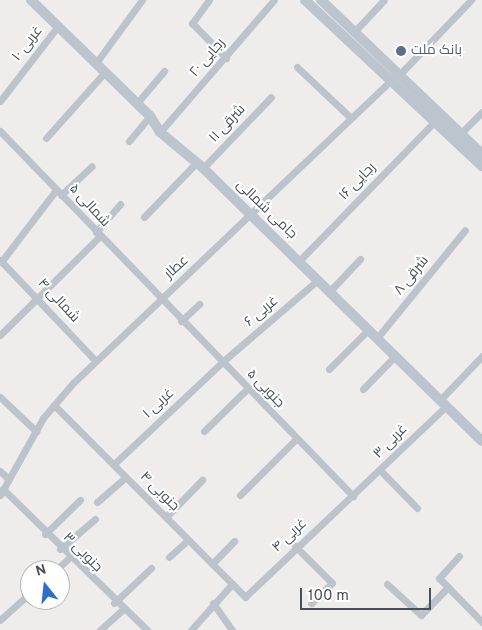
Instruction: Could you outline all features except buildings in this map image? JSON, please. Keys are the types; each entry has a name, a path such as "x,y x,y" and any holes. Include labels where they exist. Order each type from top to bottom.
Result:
{"street":[{"name":"جامی شمالی","path":"31,0 150,116 160,132 200,165 482,442"},
{"path":"96,64 142,0"},
{"path":"209,0 192,23 226,58"},
{"name":"رجایی ۲۰","path":"160,132 226,58 274,0"},
{"path":"305,0 397,76 482,154"},
{"path":"321,0 355,30 436,120 482,166"},
{"path":"355,30 384,0"},
{"name":"عطار","path":"2,492 36,431 54,405 96,361 251,217 351,118 397,76 471,0"},
{"name":"غربی ۱۰","path":"0,101 58,26"},
{"path":"297,67 351,118"},
{"path":"137,103 164,71"},
{"path":"46,138 104,72"},
{"name":"شرقی ۱۱","path":"144,217 271,96"},
{"path":"461,133 482,112"},
{"path":"129,142 150,116"},
{"name":"رجایی ۱۶","path":"298,261 436,120"},
{"name":"شمالی ۵","path":"0,131 160,300"},
{"path":"1,261 59,193 92,166"},
{"path":"0,335 40,299 98,234 120,204"},
{"name":"شرقی ۸","path":"377,338 465,230"},
{"path":"330,292 360,259"},
{"name":"شمالی ۴","path":"1,261 40,299 96,361"},
{"name":"غربی ۶","path":"221,363 318,280"},
{"name":"جنوبی ۵","path":"160,300 353,496"},
{"path":"181,321 199,304"},
{"path":"329,369 368,330"},
{"path":"363,389 395,356"},
{"name":"غربی ۳","path":"353,496 443,403 482,356"},
{"name":"غربی ۱","path":"114,464 221,363"},
{"path":"204,431 247,389"},
{"path":"1,399 36,431"},
{"name":"جنوبی ۴","path":"54,405 245,597"},
{"path":"240,495 296,440"},
{"path":"380,470 417,508"},
{"path":"0,471 9,479"},
{"path":"97,502 126,477"},
{"path":"166,517 202,480"},
{"name":"جنوبی ۳","path":"2,492 122,610 147,630"},
{"name":"غربی ۴","path":"245,597 295,546 353,496"},
{"path":"45,534 80,500"},
{"path":"60,549 95,519"},
{"path":"169,557 188,540"},
{"path":"212,564 234,541"},
{"path":"295,546 332,583 311,603"},
{"path":"459,556 439,578 482,622"},
{"path":"114,602 151,568"},
{"path":"191,630 232,584"},
{"path":"387,584 421,615 448,587"},
{"path":"0,620 20,602"},
{"path":"213,604 232,630"},
{"path":"100,630 122,610"}],"place":[{"name":"بانک ملت","path":"401,51"}]}
